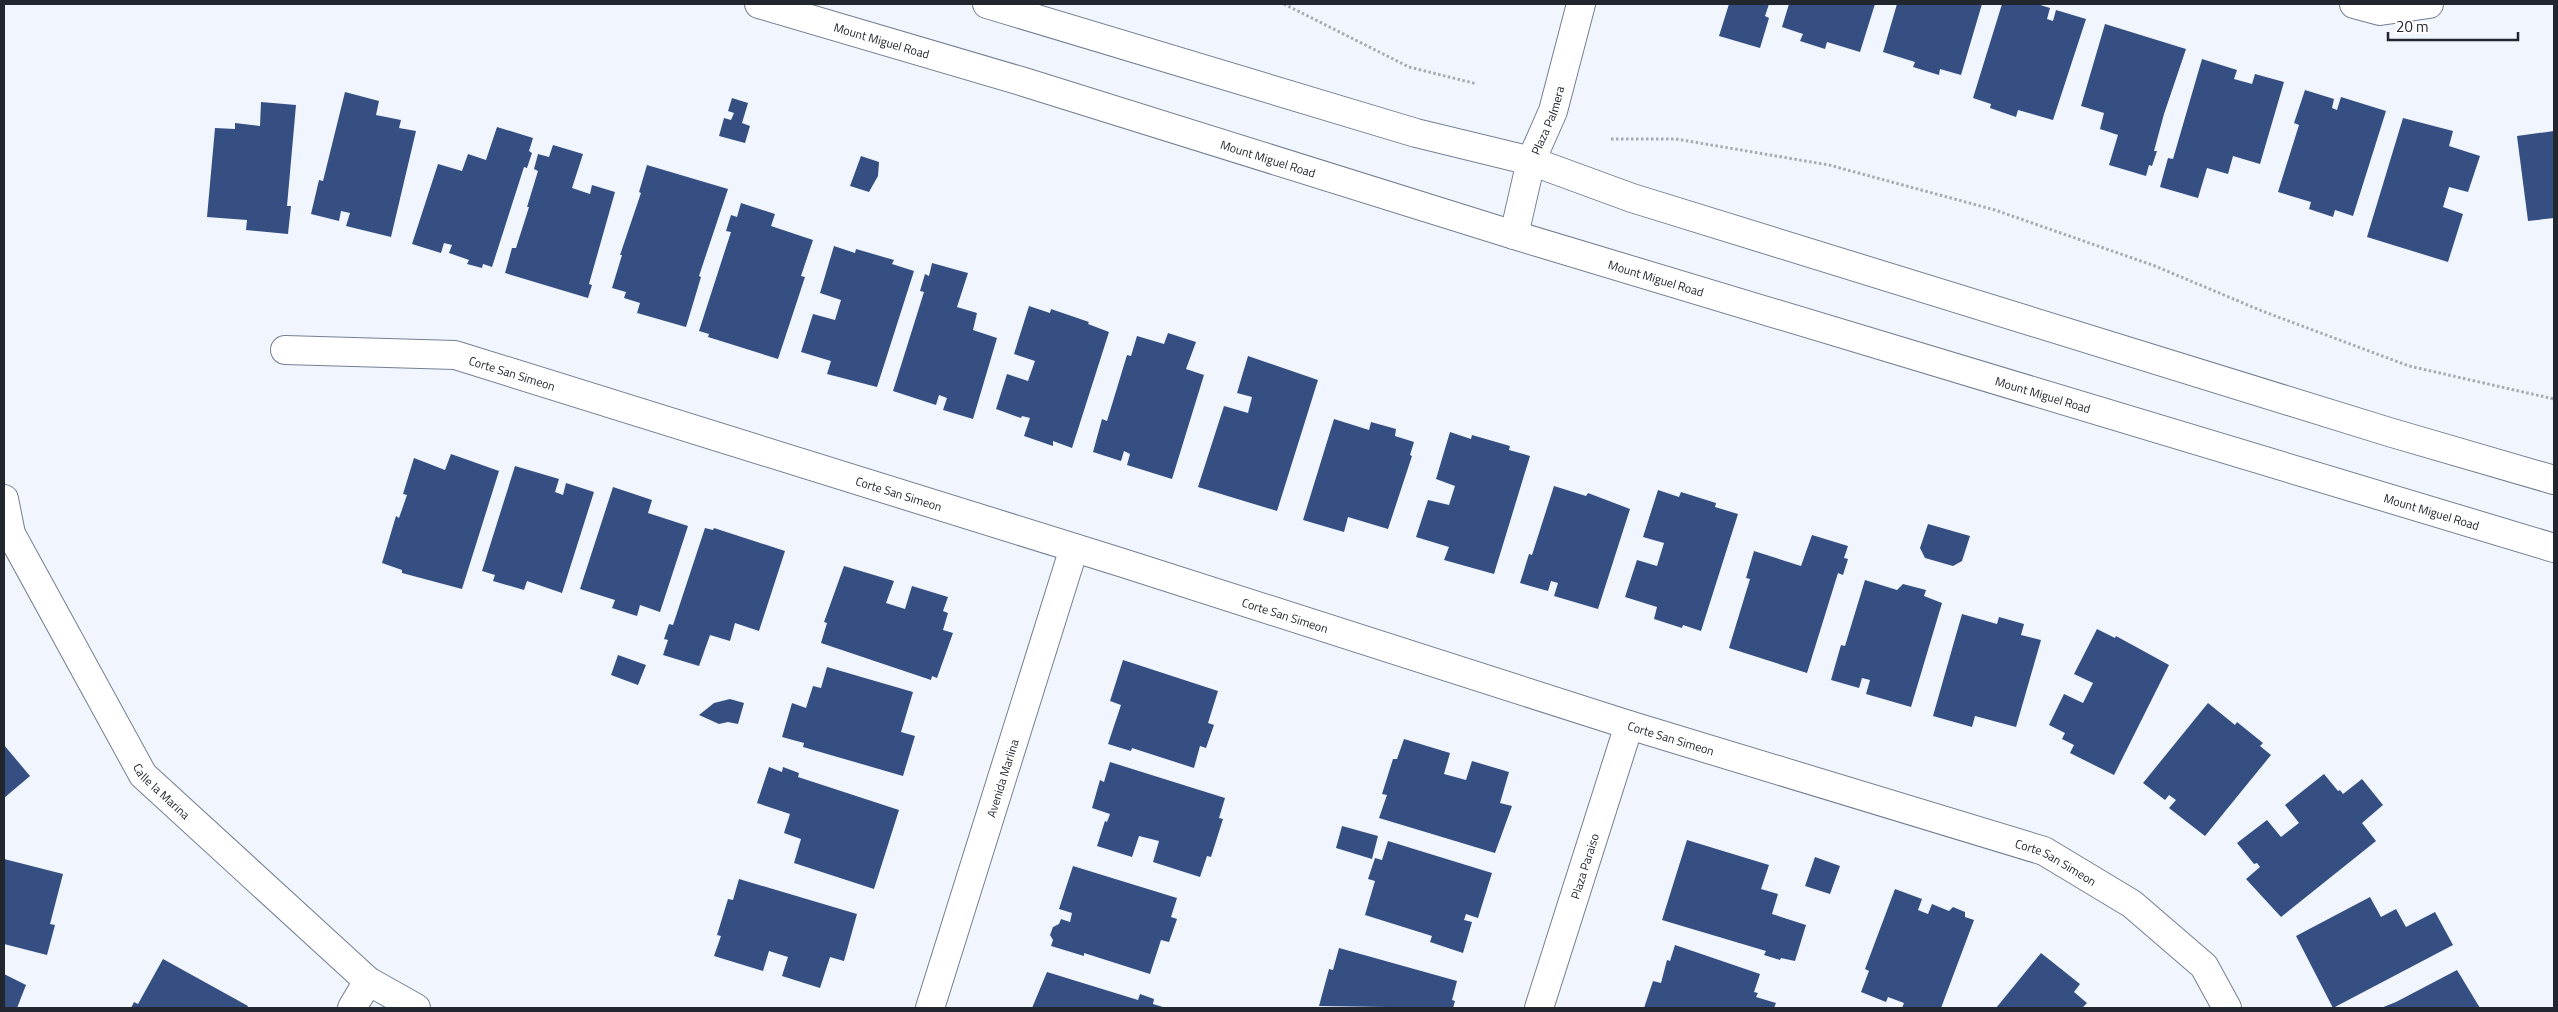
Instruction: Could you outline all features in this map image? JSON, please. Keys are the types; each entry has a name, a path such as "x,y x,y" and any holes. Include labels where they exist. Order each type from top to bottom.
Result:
{"street":[{"name":"Mount Miguel Road","path":"759,4 1034,85 1514,235 2554,548"},
{"path":"987,4 1416,133 1531,161 1642,201 2389,432 2554,480"},
{"name":"Plaza Palmera","path":"1514,235 1531,161 1552,115 1581,4"},
{"path":"2354,4 2380,11 2429,4"},
{"name":"Corte San Simeon","path":"284,350 455,355 1074,548 1629,725 2044,851 2132,904 2204,966 2227,1008"},
{"name":"Calle la Marina","path":"4,499 11,534 143,774 368,980 416,1008"},
{"name":"Avenida Marlina","path":"930,1008 1074,548"},
{"name":"Plaza Paraiso","path":"1539,1008 1629,725"},
{"path":"352,1008 368,980"}],"path":[{"path":"1284,4 1408,67 1477,84"},
{"path":"1611,139 1676,139 1829,165 1995,210 2155,266 2262,311 2409,366 2554,399"}],"building":[{"path":"1729,4 1769,4 1765,16 1769,18 1760,48 1719,36"},
{"path":"1789,4 1875,4 1860,52 1827,42 1825,49 1800,41 1803,34 1782,27"},
{"path":"1897,4 1982,4 1961,75 1940,69 1939,75 1913,67 1915,62 1883,52"},
{"path":"2002,4 2037,4 2050,8 2047,19 2053,21 2056,10 2086,19 2053,120 2018,110 2016,117 1990,108 1991,104 1973,98"},
{"path":"2105,24 2186,49 2164,114 2154,151 2157,151 2152,166 2149,165 2146,176 2109,165 2118,135 2100,129 2104,113 2081,106"},
{"path":"2202,59 2237,70 2234,79 2252,84 2255,74 2284,82 2260,164 2233,156 2228,174 2207,168 2198,198 2160,187 2168,158 2173,159"},
{"path":"2305,90 2334,99 2332,108 2337,110 2341,97 2386,111 2353,216 2335,210 2333,217 2309,209 2311,202 2278,192 2299,125 2294,123"},
{"path":"345,92 379,101 376,115 401,120 399,128 416,131 391,237 346,226 350,213 341,211 339,221 311,214 319,180 323,181"},
{"path":"732,98 748,103 742,123 750,126 745,143 719,136 724,118 731,120 734,113 728,111"},
{"path":"261,102 296,105 287,206 291,206 288,234 246,230 247,220 207,217 215,128 235,129 235,123 260,126"},
{"path":"2403,118 2453,131 2449,146 2480,156 2468,192 2449,187 2443,207 2463,214 2448,262 2367,237"},
{"path":"497,127 533,138 529,151 532,153 527,168 524,167 492,267 483,264 482,268 467,264 469,260 449,253 452,245 444,243 441,253 412,244 438,164 462,171 468,154 486,160"},
{"path":"2554,131 2554,218 2528,221 2517,136"},
{"path":"553,145 583,154 572,188 590,194 592,185 615,192 589,284 592,285 588,298 505,273 512,248 516,248 529,207 527,207 538,171 534,169 538,154 549,157"},
{"path":"861,156 879,162 878,176 869,192 850,186"},
{"path":"647,165 728,189 699,276 701,277 686,327 637,313 640,303 624,298 626,292 612,288 622,255 620,255 641,193 639,192"},
{"path":"741,203 775,214 771,226 813,240 801,276 805,277 778,359 708,337 709,334 699,331 731,232 726,231 731,215 737,217"},
{"path":"834,246 855,253 856,249 894,260 892,264 914,271 877,387 827,374 831,361 801,352 813,314 835,320 841,300 820,293"},
{"path":"932,263 968,273 957,307 977,313 973,330 997,338 973,419 943,410 947,398 939,395 936,405 893,391 924,292 920,291 925,274 929,276"},
{"path":"1029,306 1050,313 1051,309 1089,322 1088,324 1109,332 1072,448 1053,441 1053,446 1024,436 1030,418 1022,416 1021,418 996,409 1007,374 1028,381 1035,361 1014,354"},
{"path":"1168,333 1196,342 1186,369 1204,375 1172,479 1127,465 1130,454 1124,451 1121,461 1093,452 1102,419 1107,421 1127,355 1131,356 1137,336 1164,344"},
{"path":"1248,356 1318,380 1277,511 1198,487 1224,406 1248,413 1252,397 1237,393"},
{"path":"1334,419 1369,430 1371,422 1396,429 1395,436 1414,442 1410,455 1412,456 1388,529 1348,517 1344,532 1303,520"},
{"path":"1450,432 1471,439 1472,435 1510,446 1509,450 1530,456 1494,574 1444,560 1449,547 1416,537 1428,500 1449,505 1455,486 1436,479"},
{"path":"451,454 499,471 462,589 402,573 402,570 382,563 396,516 399,518 407,495 403,494 414,458 445,470"},
{"path":"515,466 559,479 555,492 563,495 566,483 594,492 562,593 527,581 524,590 493,581 495,575 482,571"},
{"path":"1554,486 1586,496 1588,493 1630,509 1598,609 1554,596 1558,583 1551,581 1548,591 1520,583 1529,554 1532,555"},
{"path":"613,487 652,500 648,513 688,526 660,612 640,605 637,616 612,608 615,600 580,589"},
{"path":"1658,490 1679,497 1681,492 1716,503 1715,507 1738,514 1701,631 1683,625 1682,628 1654,619 1657,607 1625,597 1637,560 1657,566 1664,543 1643,537"},
{"path":"1928,524 1970,536 1962,561 1953,566 1925,558 1920,548"},
{"path":"705,528 713,530 714,528 785,551 759,631 735,623 730,641 710,635 699,666 663,655 668,640 664,639 669,624 673,625"},
{"path":"1812,535 1848,546 1844,558 1848,559 1843,575 1838,573 1807,673 1729,648 1750,579 1746,578 1754,551 1801,566"},
{"path":"844,566 894,581 886,603 905,609 912,586 948,597 943,611 948,613 943,630 953,633 937,678 932,676 931,680 821,643 827,623 824,622"},
{"path":"1865,580 1897,590 1903,584 1926,590 1924,596 1942,603 1911,707 1866,694 1870,680 1862,678 1859,688 1831,680 1841,645 1845,646"},
{"path":"1962,614 1997,624 1999,617 2024,624 2021,635 2041,640 2016,727 1975,716 1972,727 1933,716"},
{"path":"2097,629 2115,638 2116,636 2169,665 2114,775 2070,753 2074,745 2062,739 2065,733 2049,725 2064,694 2083,703 2093,683 2074,674"},
{"path":"618,655 646,665 638,685 611,675"},
{"path":"1123,660 1218,691 1208,723 1214,725 1206,748 1200,746 1194,768 1132,748 1131,751 1108,744 1121,705 1110,701"},
{"path":"827,667 913,692 901,732 915,736 903,776 803,747 804,743 782,737 792,703 806,708 813,686 821,688"},
{"path":"730,699 744,703 738,724 728,722 719,724 699,715 714,703"},
{"path":"2208,703 2235,725 2237,722 2263,743 2260,746 2271,755 2205,836 2169,808 2176,800 2169,795 2165,800 2143,783"},
{"path":"1404,739 1450,753 1444,774 1466,780 1472,761 1509,772 1500,803 1512,806 1495,853 1379,818 1387,795 1382,794 1393,759 1397,759"},
{"path":"4,745 30,776 4,798"},
{"path":"1110,762 1225,798 1219,818 1223,819 1211,857 1207,856 1200,877 1153,862 1159,841 1139,836 1132,857 1097,846 1105,821 1107,822 1110,814 1092,808 1100,780 1104,782"},
{"path":"769,767 782,772 783,767 799,773 798,777 899,810 874,889 794,863 801,839 784,833 790,814 757,803"},
{"path":"2324,774 2338,791 2340,790 2343,794 2362,779 2383,805 2362,823 2376,841 2281,917 2246,879 2260,867 2257,863 2254,864 2237,843 2267,820 2281,837 2299,823 2285,805"},
{"path":"1342,826 1378,836 1372,859 1336,848"},
{"path":"1687,840 1769,865 1761,889 1778,894 1772,914 1806,925 1795,961 1781,958 1780,960 1764,955 1766,951 1662,920"},
{"path":"1388,841 1492,873 1478,918 1466,914 1464,920 1472,922 1463,953 1430,942 1432,936 1365,915 1375,881 1368,879 1375,858 1382,860"},
{"path":"1815,857 1840,866 1830,894 1805,886"},
{"path":"4,859 63,874 50,924 55,925 47,955 4,944"},
{"path":"1073,866 1177,898 1171,917 1177,919 1169,942 1161,940 1150,974 1084,953 1084,956 1051,946 1053,940 1050,935 1053,927 1059,924 1061,919 1070,922 1072,913 1059,909"},
{"path":"739,879 857,914 844,961 830,957 820,988 782,976 788,957 769,951 763,971 714,956 721,936 717,935 728,899 733,900"},
{"path":"1895,889 1922,899 1918,910 1928,914 1932,904 1949,911 1953,907 1965,912 1965,917 1974,920 1941,1008 1902,1008 1904,1003 1888,997 1886,1002 1861,992 1869,971 1865,969"},
{"path":"2370,897 2381,917 2396,909 2406,927 2435,912 2453,945 2333,1008 2296,936"},
{"path":"1675,945 1760,974 1754,992 1758,993 1756,997 1776,1003 1774,1008 1644,1008 1653,981 1661,983 1667,960 1670,961"},
{"path":"1339,948 1457,981 1452,1000 1455,1001 1453,1008 1319,1006 1329,969 1333,970"},
{"path":"2041,953 2080,984 2074,992 2087,1003 2082,1008 1996,1008"},
{"path":"163,959 248,1006 247,1008 131,1008 134,1002 138,1004"},
{"path":"2457,970 2480,1008 2381,1008 2396,1002"},
{"path":"1047,972 1138,1000 1140,994 1154,999 1153,1004 1166,1008 1032,1008"},
{"path":"4,974 26,985 17,1008 4,1008"}]}
